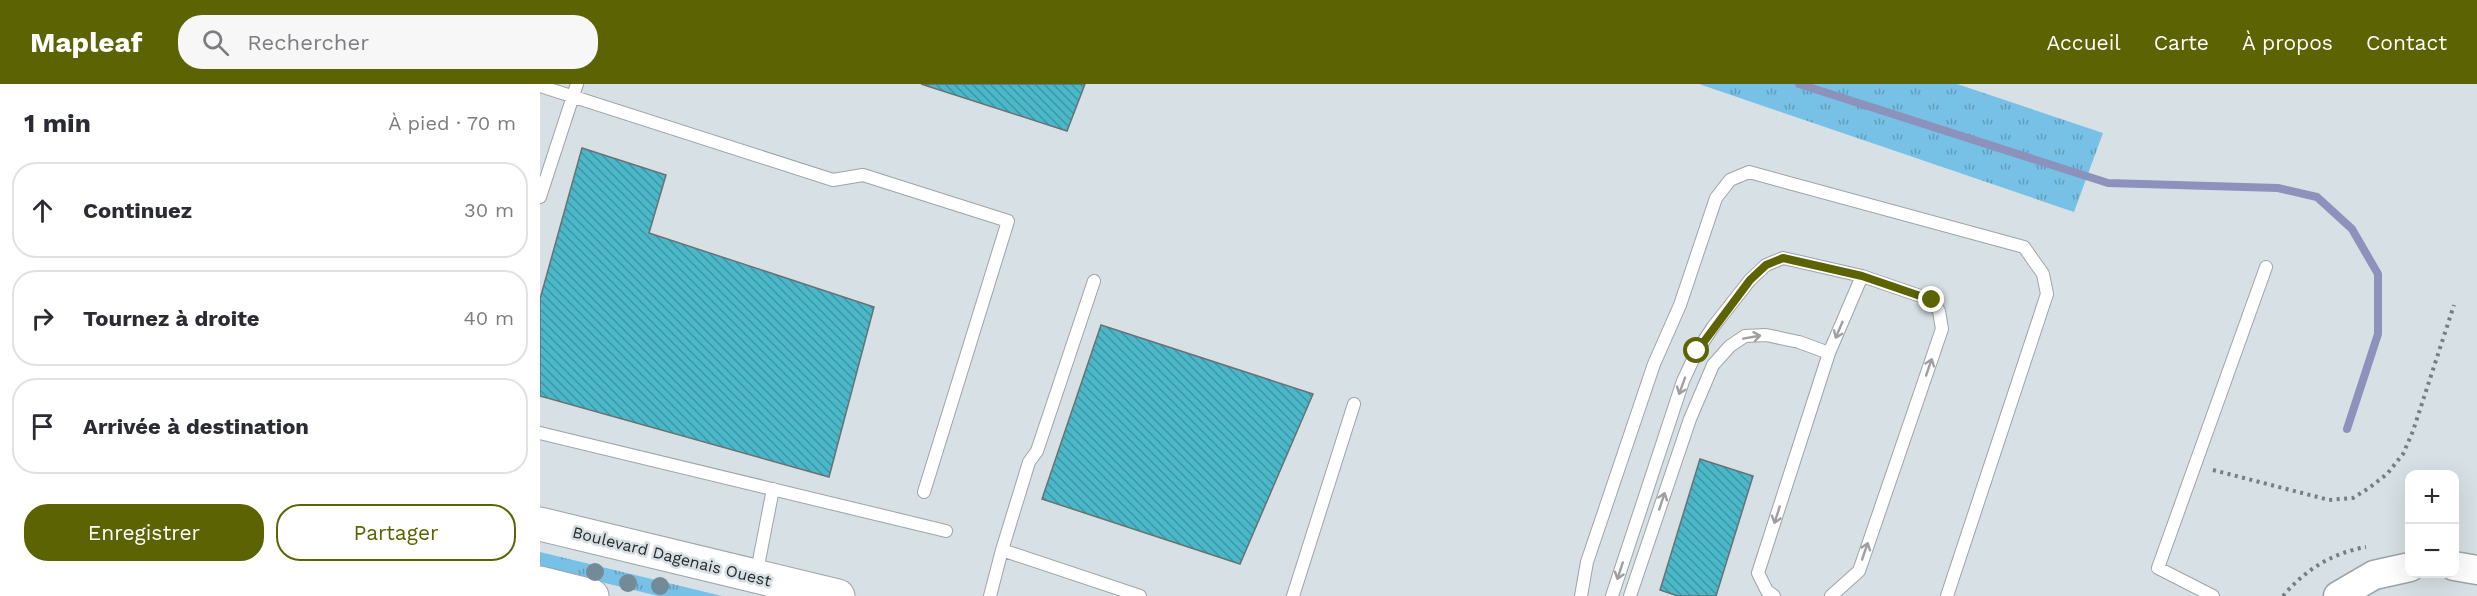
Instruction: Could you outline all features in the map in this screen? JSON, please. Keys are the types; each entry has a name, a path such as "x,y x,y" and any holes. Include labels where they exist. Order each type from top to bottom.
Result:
{"main road":[{"name":"Boulevard Dagenais Ouest","path":"540,524 838,596"},
{"path":"540,583 592,596"}],"street":[{"path":"2459,567 2477,570"},
{"path":"2338,596 2364,580 2383,572 2405,568"}],"lane":[{"path":"540,86 575,90 833,180 863,175 1008,222 924,492"},
{"path":"540,196 575,90"},
{"path":"1581,596 1587,562 1654,364 1680,305 1716,198 1730,180 1749,172 2024,247 2043,274 2047,294 1947,596"},
{"path":"1612,596 1683,381 1697,351 1742,289 1766,265 1783,258 1862,276 1932,300 1939,311 1942,329 1859,571 1831,596"},
{"path":"2213,596 2158,568 2266,267"},
{"path":"1774,596 1767,591 1758,573 1829,353 1862,276"},
{"path":"990,596 1029,462 1037,451 1094,281"},
{"path":"1630,596 1690,419 1713,365 1730,346 1745,336 1766,335 1799,342 1829,353"},
{"path":"1293,596 1354,404"},
{"path":"540,433 946,531"},
{"path":"756,576 773,489"},
{"path":"1002,550 1140,596"}],"path":[{"path":"2195,465 2329,500 2353,498 2387,474 2403,454 2413,431 2454,305"},
{"path":"2283,596 2310,570 2329,558 2346,551 2374,545"}],"green space":[{"path":"1699,84 1957,84 2103,133 2074,212"},
{"path":"540,552 722,596 658,596 540,567"}],"building":[{"path":"921,84 1085,84 1067,131"},
{"path":"582,148 666,175 649,233 874,307 829,477 540,396 540,299"},
{"path":"1101,325 1313,394 1240,564 1042,499"},
{"path":"1700,459 1753,476 1716,596 1678,596 1660,590"}],"waterway":[{"path":"1799,84 2108,183 2278,188 2317,197 2352,229 2378,274 2378,334 2347,429"}],"route":[{"path":"1697,351 1750,280 1766,265 1783,258 1862,276 1932,300"}]}
